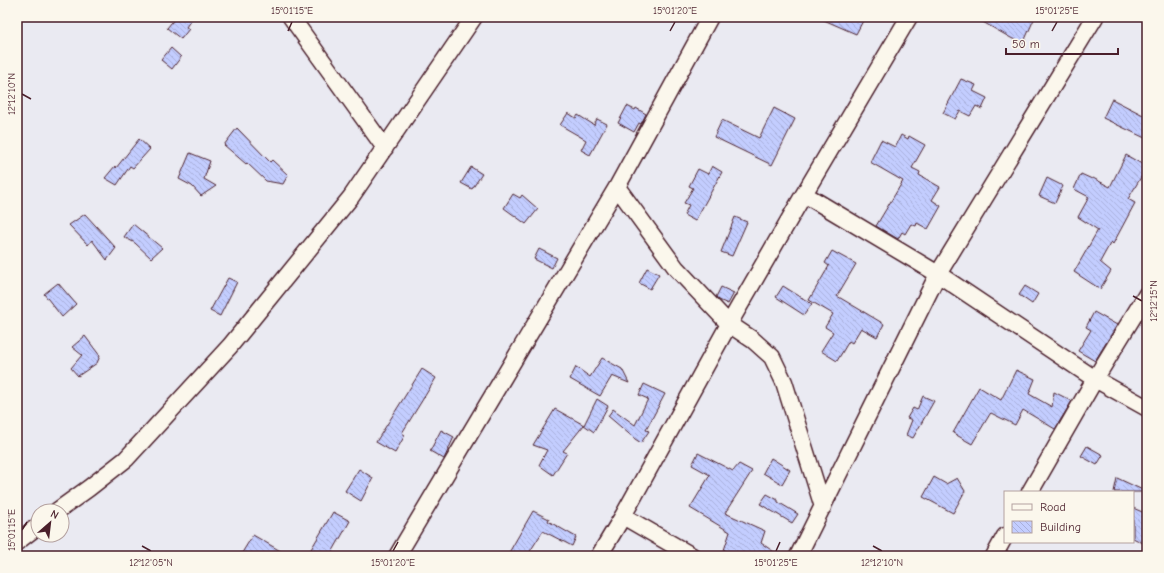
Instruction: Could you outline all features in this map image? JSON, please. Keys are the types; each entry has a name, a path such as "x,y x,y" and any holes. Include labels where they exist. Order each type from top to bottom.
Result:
{"street":[{"path":"291,17 385,148"},
{"path":"68,503 126,459 230,346 351,197 474,17"},
{"path":"397,556 617,187 710,17"},
{"path":"599,556 623,516 729,324 909,17"},
{"path":"798,556 938,274 1095,17"},
{"path":"617,187 676,268 729,324 753,340 772,357 784,382 823,508"},
{"path":"804,194 938,274 1095,379 1147,408"},
{"path":"1031,491 1095,379 1147,294"},
{"path":"623,516 692,556"},
{"path":"17,542 30,532"},
{"path":"994,556 1004,538"}],"building":[{"path":"176,17 193,17 186,27 189,29 181,39 167,28"},
{"path":"817,17 865,17 856,34"},
{"path":"974,17 1035,17 1023,44"},
{"path":"171,48 181,57 172,69 161,60"},
{"path":"961,79 976,85 973,91 987,98 982,109 976,106 970,116 960,111 955,119 943,113"},
{"path":"1112,99 1147,117 1147,139 1103,118"},
{"path":"627,106 635,110 636,108 646,114 641,124 639,123 634,132 618,123"},
{"path":"774,108 795,119 772,165 714,137 722,120 759,138"},
{"path":"568,113 576,118 578,115 594,125 597,119 607,124 590,155 581,150 586,140 560,125"},
{"path":"237,128 270,162 272,160 288,175 283,184 266,181 247,163 246,164 224,145"},
{"path":"901,135 908,139 909,136 925,145 912,168 920,172 919,175 940,187 932,200 941,206 928,229 917,223 916,226 911,224 905,234 902,232 898,239 876,226 903,181 870,162 881,140 895,147"},
{"path":"139,139 150,149 133,168 130,166 117,185 105,178 115,166 116,168"},
{"path":"190,153 210,161 204,179 216,186 201,196 192,186 179,179"},
{"path":"1126,155 1147,167 1128,199 1135,203 1113,244 1111,242 1100,262 1111,271 1100,289 1074,272 1098,230 1078,217 1089,197 1074,189 1081,174 1092,179 1093,178 1110,187"},
{"path":"712,166 722,172 695,221 684,215 689,205 684,203 693,188 689,186 698,169 708,174"},
{"path":"471,167 482,174 472,189 461,183"},
{"path":"1047,178 1063,186 1055,203 1039,196"},
{"path":"513,194 520,198 522,195 538,209 526,224 504,208"},
{"path":"85,214 116,248 107,260 92,240 88,245 69,225"},
{"path":"735,217 747,222 732,256 721,252"},
{"path":"133,224 162,248 151,258 135,243 124,237"},
{"path":"539,249 557,258 552,268 534,259"},
{"path":"832,251 856,264 837,296 884,324 877,337 861,328 852,343 849,341 837,361 821,351 833,332 825,327 833,314 809,300 829,266 825,263"},
{"path":"647,268 659,274 650,289 639,283"},
{"path":"228,278 237,282 220,316 210,311"},
{"path":"58,283 76,304 62,317 44,294"},
{"path":"783,286 812,304 804,315 776,297"},
{"path":"1025,286 1038,294 1032,304 1019,295"},
{"path":"721,287 734,293 728,304 716,297"},
{"path":"1094,312 1117,325 1095,361 1078,351 1091,330 1086,327"},
{"path":"85,336 100,356 97,363 78,376 71,368 82,355 72,347"},
{"path":"602,358 622,369 629,383 612,376 600,396 570,379 576,367 590,377"},
{"path":"422,369 436,378 402,433 405,435 395,453 376,442"},
{"path":"1016,370 1035,379 1029,394 1052,407 1054,392 1072,401 1055,429 1023,410 1015,425 991,413 972,444 953,433 979,387 1001,400"},
{"path":"644,384 665,394 646,430 649,431 641,443 608,416 613,409 635,425 648,399 639,395"},
{"path":"923,396 934,401 913,438 906,435 912,420 907,418 913,408 917,410"},
{"path":"597,399 608,406 594,432 584,425"},
{"path":"555,409 584,425 563,451 567,453 553,475 539,465 547,450 533,445"},
{"path":"441,430 454,437 444,459 430,451"},
{"path":"1087,446 1103,455 1097,465 1081,456"},
{"path":"698,453 733,471 739,464 752,471 725,513 765,531 761,543 780,556 737,556 724,550 730,532 690,508 710,475 692,465"},
{"path":"771,458 790,470 782,484 763,473"},
{"path":"359,469 373,478 361,501 345,491"},
{"path":"934,477 946,484 957,478 965,491 953,513 923,497"},
{"path":"1117,478 1147,492 1134,491 1114,491"},
{"path":"767,494 798,514 792,523 760,504"},
{"path":"1134,508 1147,514 1147,545 1134,538"},
{"path":"533,511 549,519 548,521 576,537 572,546 543,531 527,556 507,556"},
{"path":"333,512 350,521 330,556 307,556"},
{"path":"253,535 289,556 240,556"}]}
